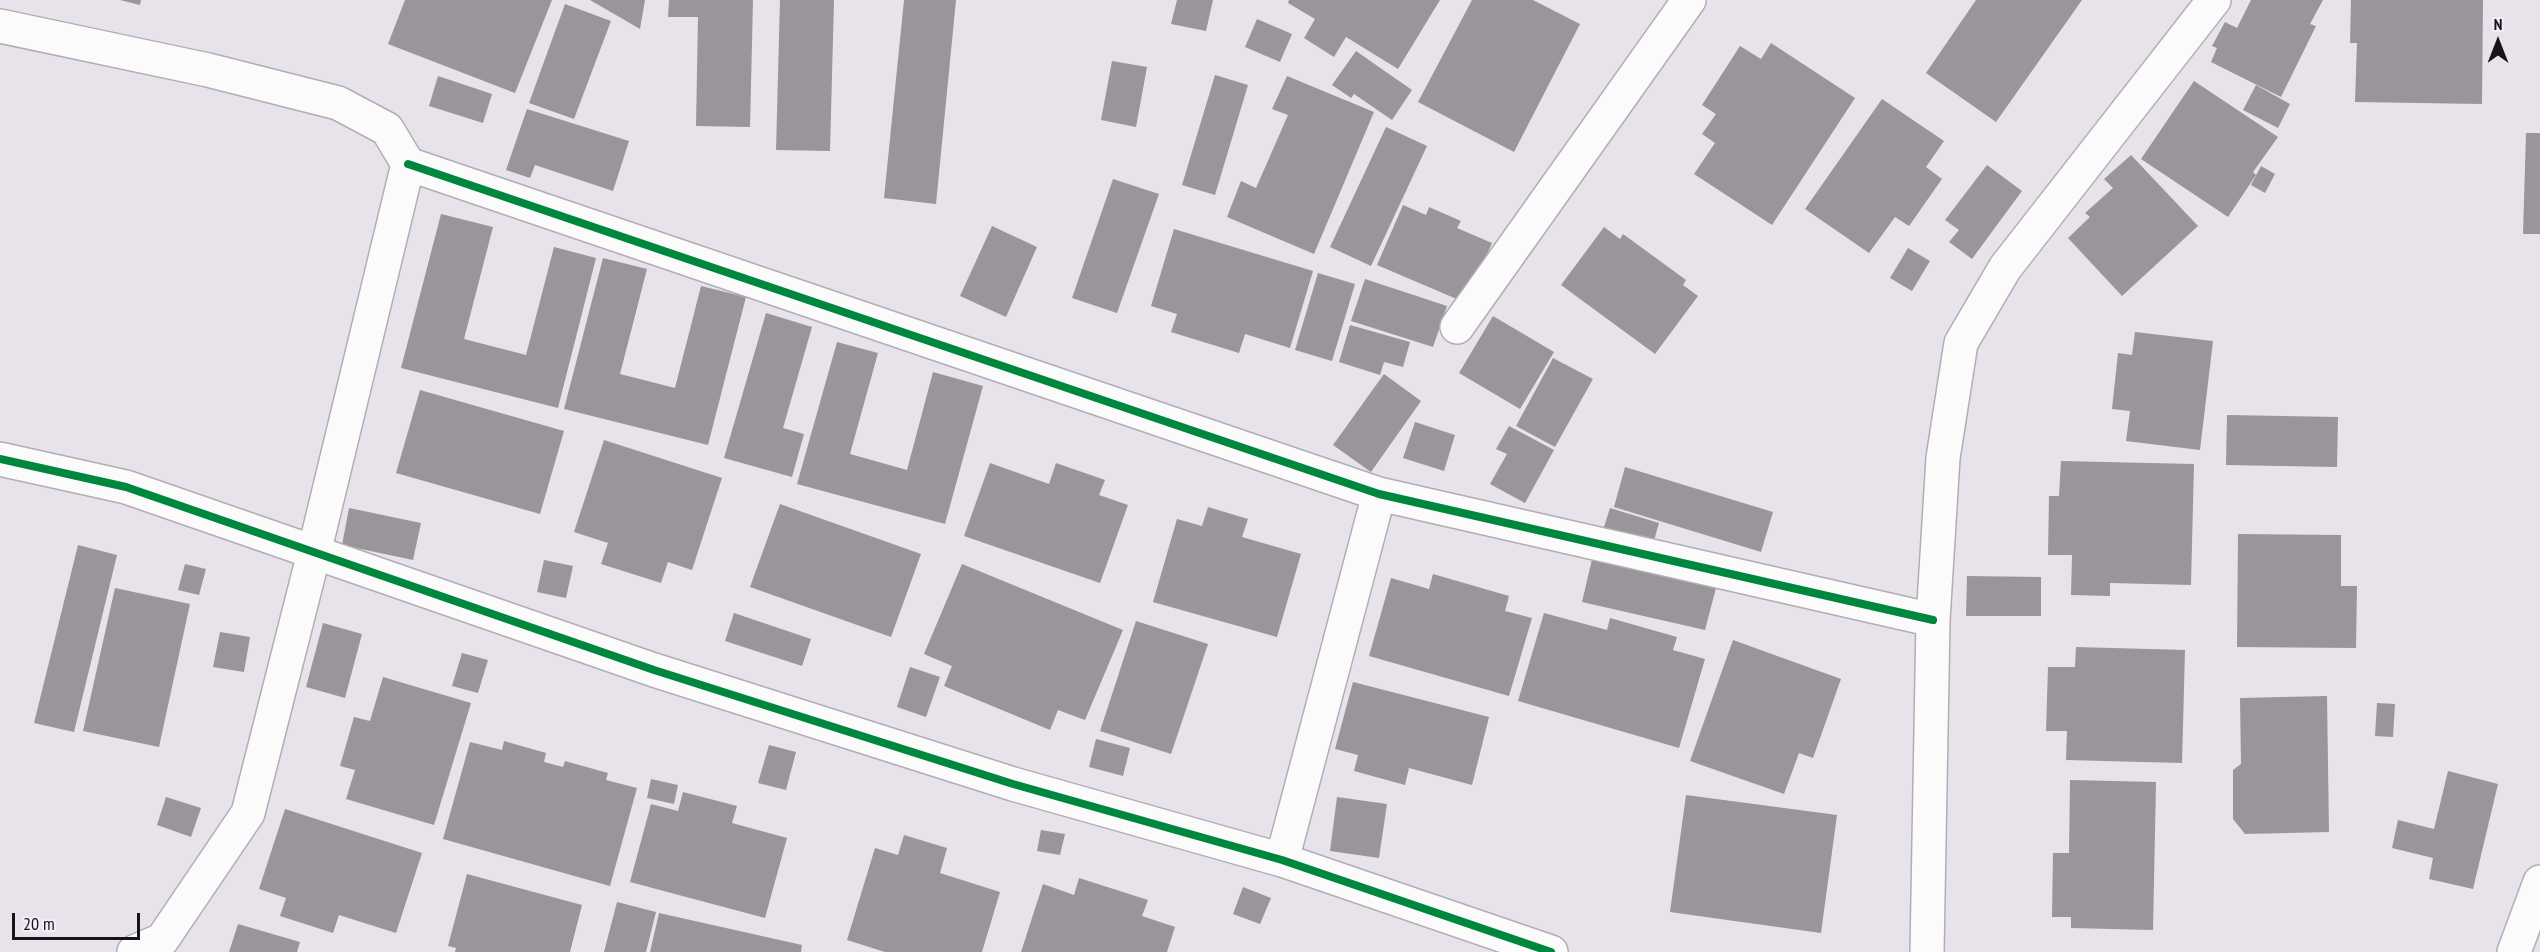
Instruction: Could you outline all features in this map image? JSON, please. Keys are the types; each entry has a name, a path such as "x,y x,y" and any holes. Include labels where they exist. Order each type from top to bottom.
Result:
{"street":[{"path":"1456,327 1689,0"},
{"path":"1927,952 1933,620 1943,458 1961,344 2006,268 2214,0"},
{"path":"0,26 208,70 338,103 387,129 408,164 1379,494 1933,620"},
{"path":"134,952 162,940 248,813 314,553 408,164"},
{"path":"0,459 126,487 654,670 980,773 1282,860 1551,952"},
{"path":"1282,860 1379,494"},
{"path":"2514,952 2540,882"}],"building":[{"path":"120,0 141,0 140,5"},
{"path":"405,0 552,0 515,93 388,44"},
{"path":"590,0 645,0 640,29"},
{"path":"669,0 753,0 750,127 696,126 698,17 668,17"},
{"path":"780,0 834,0 830,151 776,150"},
{"path":"904,0 956,0 936,204 884,198"},
{"path":"1177,0 1213,0 1206,31 1171,24"},
{"path":"1289,0 1440,0 1398,69 1346,37 1334,57 1304,38 1315,19 1288,3"},
{"path":"1472,0 1533,0 1580,24 1514,152 1418,102"},
{"path":"1976,0 2082,0 1996,122 1926,73"},
{"path":"2251,0 2323,0 2310,24 2316,26 2281,97 2211,62 2217,48 2212,46 2225,22 2237,28"},
{"path":"2351,0 2483,0 2482,104 2355,102 2357,43 2350,43"},
{"path":"565,4 611,21 574,119 529,103"},
{"path":"1257,19 1292,34 1280,62 1245,47"},
{"path":"1771,43 1855,98 1772,225 1694,174 1715,143 1702,134 1716,114 1702,105 1740,46 1761,59"},
{"path":"1356,51 1412,90 1392,120 1354,94 1351,98 1332,85"},
{"path":"1112,61 1147,67 1136,127 1101,120"},
{"path":"1215,75 1248,85 1215,195 1182,185"},
{"path":"438,76 492,94 483,123 429,106"},
{"path":"1287,76 1374,112 1314,254 1227,217 1241,181 1256,188 1288,115 1272,109"},
{"path":"2194,81 2278,137 2253,172 2256,175 2228,217 2141,159"},
{"path":"2256,85 2290,104 2278,128 2243,110"},
{"path":"1882,99 1944,141 1926,167 1942,179 1909,226 1895,217 1869,253 1805,209"},
{"path":"527,109 629,141 613,191 535,165 530,178 506,170"},
{"path":"1386,127 1427,146 1371,266 1330,247"},
{"path":"2526,133 2540,133 2540,234 2523,234"},
{"path":"2131,155 2198,226 2122,296 2068,238 2090,217 2085,213 2113,188 2104,179"},
{"path":"1987,165 2022,191 1972,259 1949,242 1959,230 1945,220"},
{"path":"2261,166 2275,174 2265,193 2251,185"},
{"path":"1113,179 1159,194 1117,313 1072,298"},
{"path":"1403,205 1426,215 1429,207 1461,221 1457,228 1492,243 1466,303 1377,265"},
{"path":"441,214 493,227 464,339 526,355 554,247 596,258 558,408 401,368"},
{"path":"992,226 1037,247 1006,317 960,296"},
{"path":"1604,227 1620,239 1623,234 1686,280 1683,285 1698,296 1655,354 1561,285"},
{"path":"1174,229 1313,271 1290,348 1245,334 1239,353 1171,332 1177,314 1151,306"},
{"path":"1908,248 1930,261 1912,291 1890,278"},
{"path":"603,258 647,269 620,374 675,388 701,286 746,297 708,445 564,409"},
{"path":"1318,273 1355,284 1332,361 1295,350"},
{"path":"1365,279 1447,306 1433,347 1351,321"},
{"path":"766,313 812,327 783,428 804,434 792,477 724,458"},
{"path":"1493,316 1554,352 1520,409 1459,373"},
{"path":"1350,325 1410,342 1403,367 1384,362 1380,375 1339,362"},
{"path":"2135,332 2213,341 2200,450 2126,441 2130,411 2112,409 2118,353 2132,355"},
{"path":"837,342 878,353 850,454 907,470 933,372 983,386 945,524 797,484"},
{"path":"1553,358 1593,379 1555,447 1516,426"},
{"path":"1384,374 1421,401 1371,472 1333,445"},
{"path":"420,390 564,431 540,514 396,473"},
{"path":"2227,415 2338,417 2337,467 2226,465"},
{"path":"1415,422 1455,435 1444,471 1403,458"},
{"path":"1509,426 1554,450 1525,503 1490,484 1507,454 1496,449"},
{"path":"604,440 722,478 692,570 668,562 661,583 601,564 608,543 574,532"},
{"path":"2061,461 2194,464 2191,585 2110,583 2110,596 2071,595 2072,555 2048,555 2049,496 2059,496"},
{"path":"990,463 1049,484 1056,463 1105,480 1099,495 1128,505 1100,583 964,536"},
{"path":"1625,467 1773,512 1761,552 1614,507"},
{"path":"780,504 921,554 891,637 750,587"},
{"path":"1208,507 1248,519 1242,537 1301,554 1277,637 1153,602 1177,519 1202,526"},
{"path":"349,508 421,523 413,560 342,545"},
{"path":"1610,508 1659,523 1653,544 1603,530"},
{"path":"2238,534 2341,535 2341,586 2357,586 2356,648 2237,647"},
{"path":"78,545 117,555 74,732 34,723"},
{"path":"1593,555 1717,584 1705,630 1582,602"},
{"path":"544,560 573,566 566,598 537,592"},
{"path":"185,564 206,569 199,595 178,590"},
{"path":"962,564 1123,630 1085,720 1058,710 1050,730 944,686 952,666 924,654"},
{"path":"1433,574 1509,596 1505,611 1532,618 1509,696 1369,656 1391,578 1429,589"},
{"path":"1967,576 2041,577 2041,616 1966,616"},
{"path":"115,588 190,604 159,747 83,731"},
{"path":"734,613 811,639 802,666 725,641"},
{"path":"1544,613 1607,630 1610,618 1677,637 1673,650 1705,659 1679,748 1518,701"},
{"path":"1136,621 1208,644 1171,754 1100,731"},
{"path":"323,623 362,634 345,698 306,687"},
{"path":"220,632 250,637 244,672 213,667"},
{"path":"1733,640 1841,679 1813,758 1799,753 1784,794 1690,761"},
{"path":"2076,647 2185,650 2182,763 2066,760 2067,731 2046,731 2048,667 2075,667"},
{"path":"462,653 488,660 478,693 452,686"},
{"path":"910,667 940,677 926,717 897,707"},
{"path":"383,677 471,703 434,825 346,799 355,770 340,766 354,717 370,721"},
{"path":"1353,682 1489,717 1472,785 1409,768 1405,785 1354,771 1358,755 1335,749"},
{"path":"2327,696 2329,832 2245,834 2233,819 2233,770 2241,764 2240,698"},
{"path":"2377,703 2395,704 2393,737 2375,736"},
{"path":"1096,739 1130,748 1123,776 1089,767"},
{"path":"504,741 546,753 544,762 563,767 565,761 608,773 606,780 637,788 610,886 443,839 470,742 502,750"},
{"path":"769,745 796,752 786,790 758,783"},
{"path":"2448,771 2498,784 2473,889 2429,879 2433,858 2392,848 2398,820 2434,829"},
{"path":"651,779 678,785 674,804 647,798"},
{"path":"2070,780 2156,782 2153,930 2071,928 2071,917 2052,917 2053,853 2069,853"},
{"path":"683,792 737,806 732,823 787,838 765,918 630,882 651,804 678,811"},
{"path":"1686,795 1837,815 1821,933 1670,912"},
{"path":"166,797 201,808 191,837 157,825"},
{"path":"1337,797 1387,804 1379,858 1330,851"},
{"path":"285,809 422,853 396,933 339,915 333,933 280,916 286,898 259,889"},
{"path":"1041,830 1065,834 1060,855 1037,851"},
{"path":"904,835 947,848 940,873 1000,892 982,952 885,952 847,940 875,848 898,855"},
{"path":"467,874 582,905 570,952 455,952 456,948 448,946"},
{"path":"1079,878 1148,900 1142,916 1175,927 1167,952 1021,952 1043,884 1074,895"},
{"path":"1243,887 1271,898 1260,924 1233,914"},
{"path":"617,902 656,912 646,952 604,952"},
{"path":"659,913 802,945 801,952 650,952"},
{"path":"238,924 300,942 297,952 229,952"}],"cycle path":[{"path":"408,164 1379,494 1933,620"},
{"path":"0,459 126,487 654,670 1013,784 1282,860 1551,952"}]}
